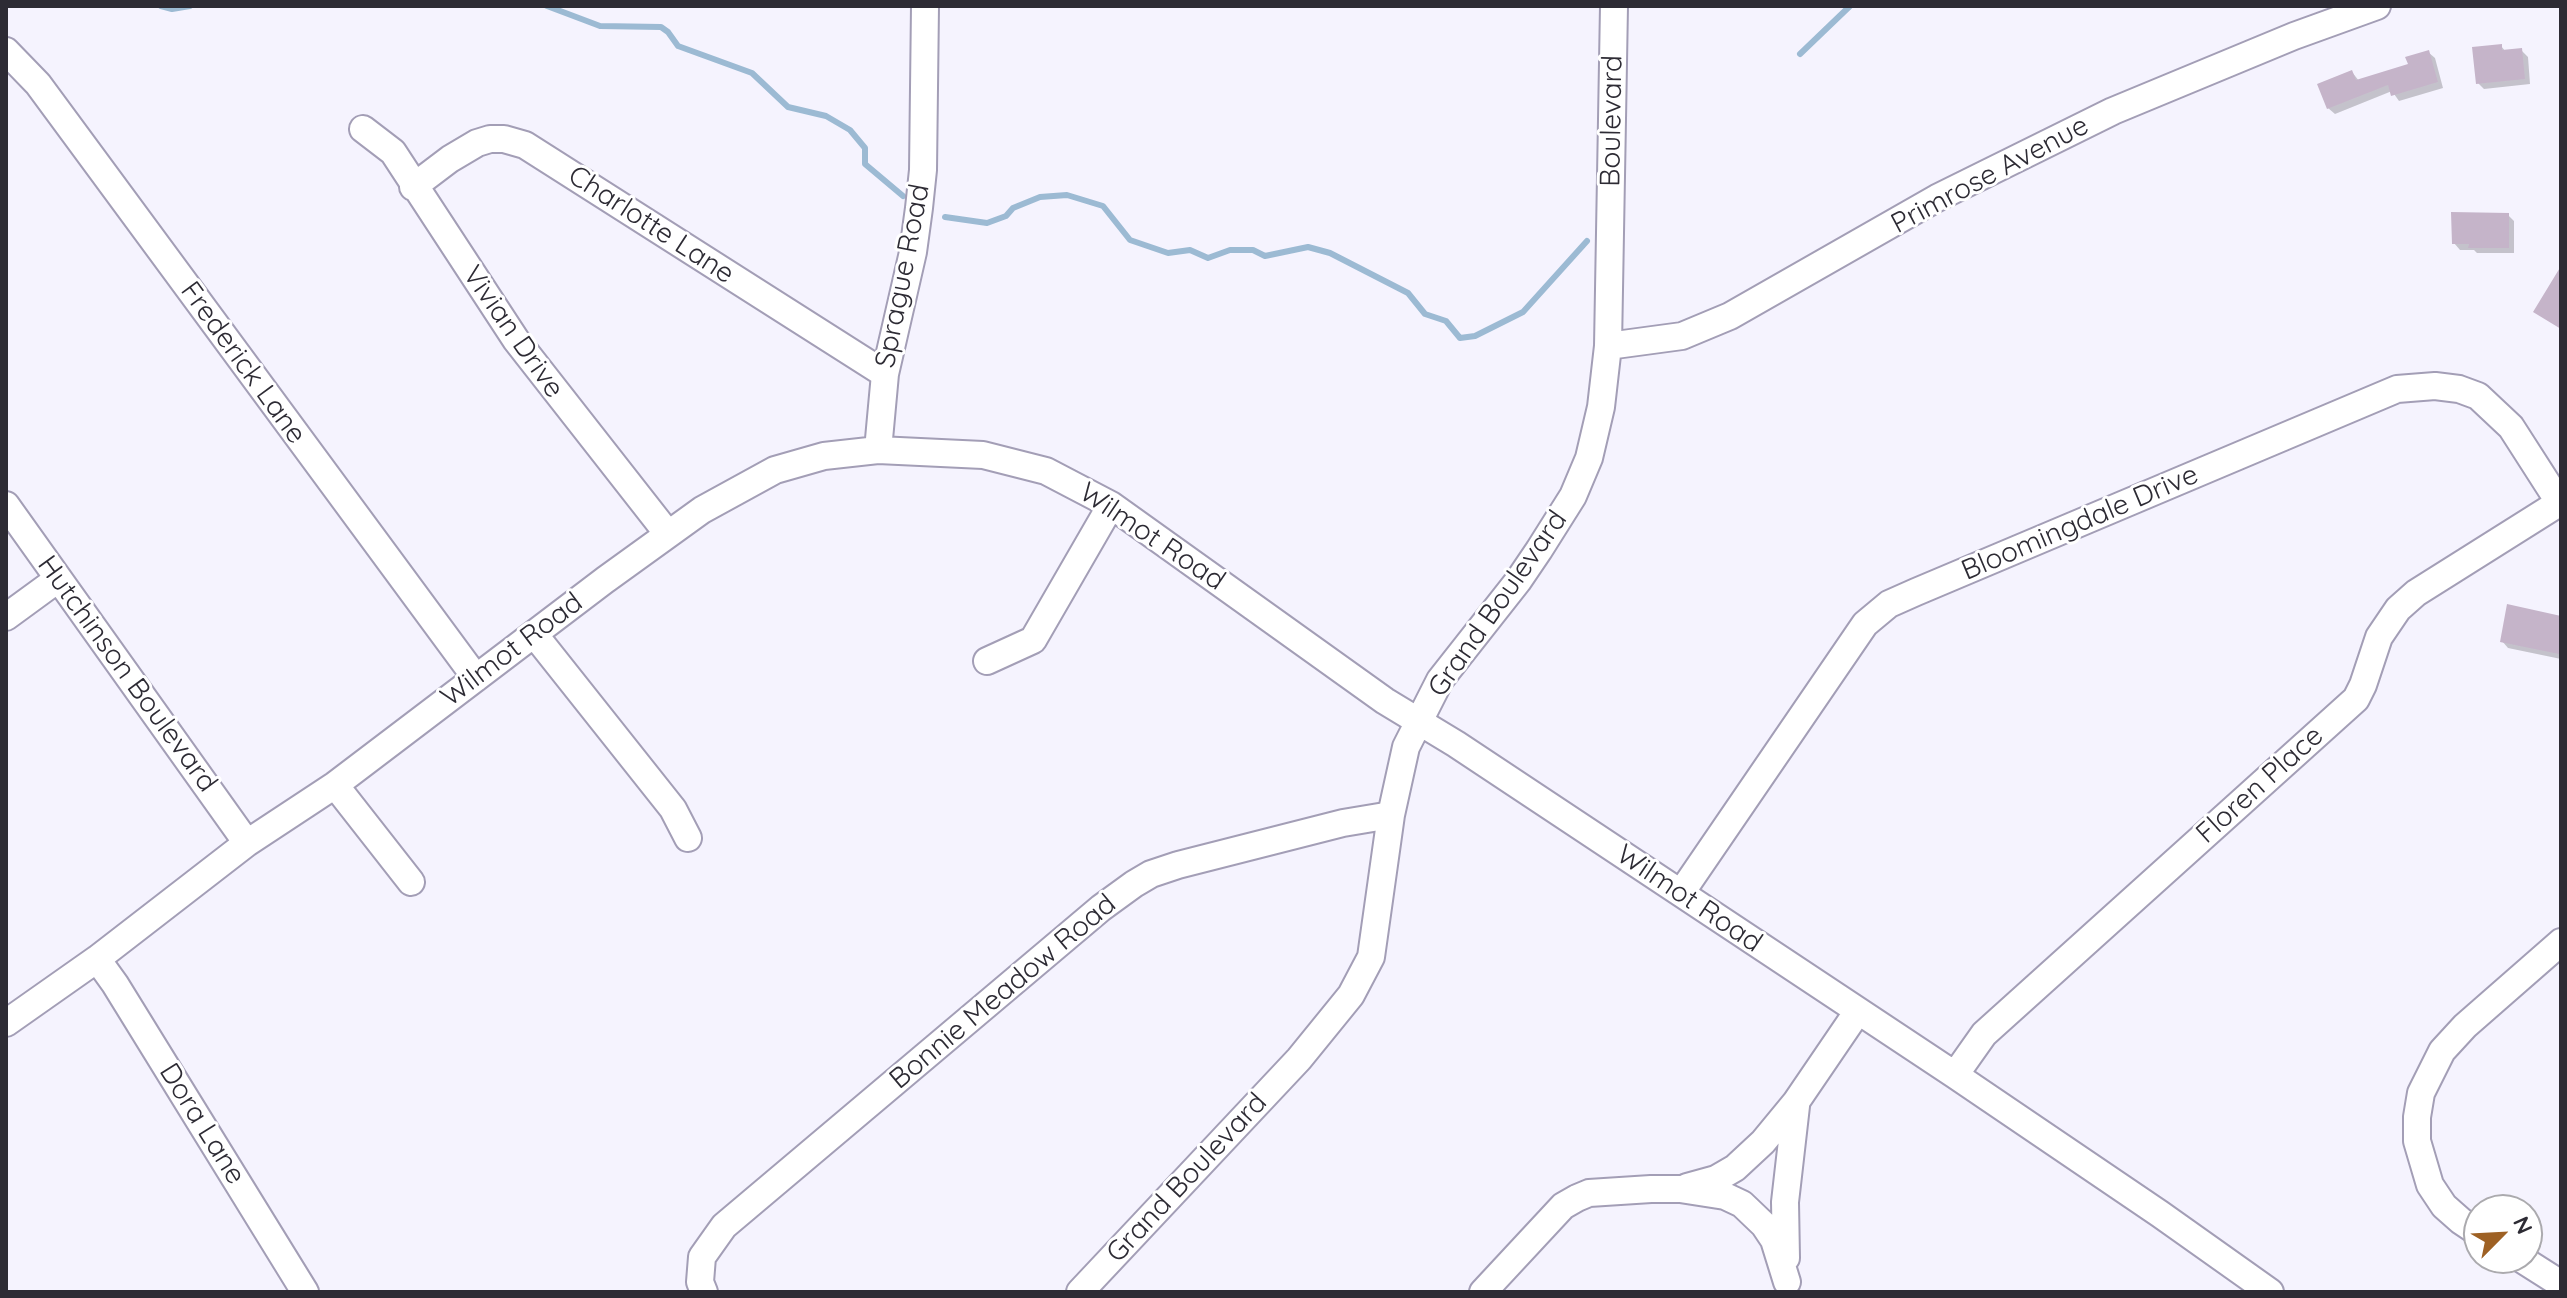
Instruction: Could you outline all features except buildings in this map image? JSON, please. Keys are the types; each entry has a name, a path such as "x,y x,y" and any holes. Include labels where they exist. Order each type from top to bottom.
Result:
{"street":[{"name":"Sprague Road","path":"878,450 885,374 913,252 921,196 925,6"},
{"name":"Boulevard","path":"1611,236 1614,6"},
{"name":"Primrose Avenue","path":"1608,346 1682,336 1730,316 1937,198 2113,111 2294,36 2377,6"},
{"name":"Frederick Lane","path":"6,51 38,84 476,678"},
{"name":"Vivian Drive","path":"363,129 393,152 413,187 516,340 668,534"},
{"name":"Charlotte Lane","path":"413,187 477,143 504,139 525,145 885,374"},
{"name":"Grand Boulevard","path":"1080,1292 1299,1059 1363,976 1373,946 1391,815 1406,747 1440,680 1518,581 1573,496 1589,458 1601,407 1608,346 1611,236"},
{"name":"Bloomingdale Drive","path":"1681,893 1865,624 1889,604 1916,592 2397,389 2435,386 2459,389 2478,396 2511,427 2560,504"},
{"name":"Wilmot Road","path":"7,1020 97,959 247,843 335,785 702,510 775,470 824,456 878,450 954,452 1011,461 1046,471 1111,505 1385,701 1955,1075 2266,1291"},
{"name":"Floren Place","path":"1955,1075 1984,1034 2356,699 2379,637 2398,609 2416,593 2560,504"},
{"name":"Hutchinson Boulevard","path":"6,505 247,843"},
{"path":"987,661 1033,640 1111,505"},
{"path":"6,617 58,579"},
{"path":"534,634 673,809 688,838"},
{"path":"335,785 411,882"},
{"name":"Bonnie Meadow Road","path":"704,1292 700,1282 702,1257 724,1226 1101,908 1134,884 1151,874 1178,865 1343,823 1391,815"},
{"path":"2463,1222 2444,1206 2430,1185 2417,1141 2421,1093 2442,1051 2465,1026 2561,942"},
{"name":"Dora Lane","path":"97,959 305,1292"},
{"path":"1680,1189 1716,1179 1735,1168 1763,1142 1796,1102 1858,1011"},
{"path":"1787,1287 1785,1202 1796,1102"},
{"path":"1483,1292 1563,1206 1577,1198 1602,1192 1680,1189 1725,1196 1751,1211 1774,1240 1787,1287"},
{"path":"2543,1273 2561,1284"}],"waterway":[{"path":"161,6 172,9 190,6"},
{"path":"547,6 600,26 661,27 678,46 752,73 788,107 826,116 850,130 865,148 865,164 903,196"},
{"path":"1800,54 1850,6"},
{"path":"945,217 987,223 1040,197 1067,195 1103,206 1130,240 1168,253 1190,250 1208,258 1230,250 1253,250 1265,256 1308,247 1330,253 1408,293 1425,314 1446,321 1460,338 1475,336 1523,312 1587,241"}]}
